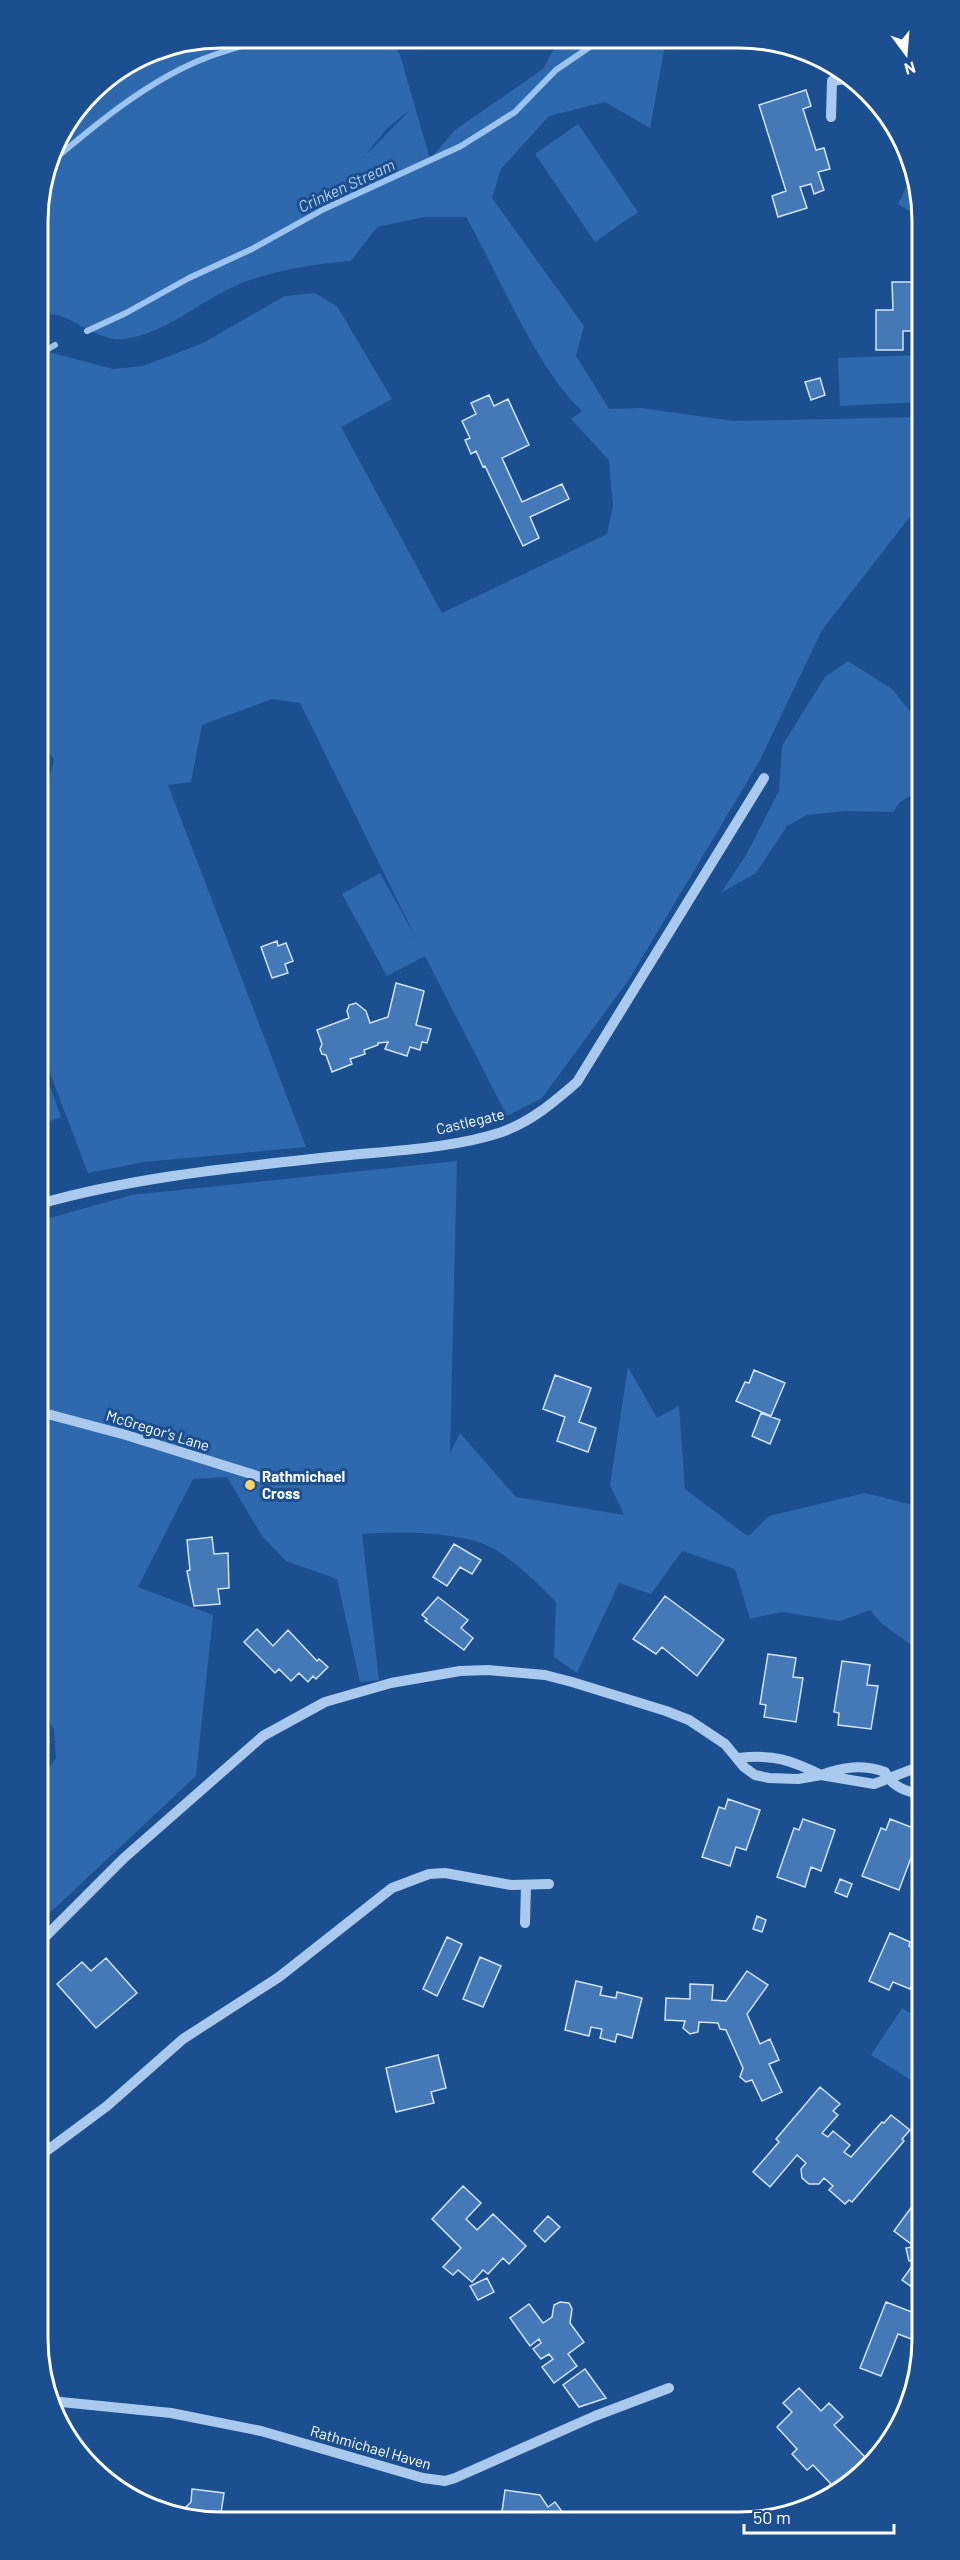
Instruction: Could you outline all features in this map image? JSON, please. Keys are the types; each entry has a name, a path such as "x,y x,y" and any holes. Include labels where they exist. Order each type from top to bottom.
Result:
{"street":[{"path":"831,117 832,81 839,80"},
{"name":"Castlegate","path":"48,1201 94,1188 205,1170 412,1149 467,1140 501,1132 533,1118 577,1082 764,778"},
{"name":"McGregor's Lane","path":"48,1414 126,1435 267,1479"},
{"path":"48,1934 124,1858 263,1736 325,1702 391,1683 460,1671 488,1670 544,1675 666,1711 710,1733 725,1744 739,1758 744,1767 755,1775 783,1780 821,1775 840,1768 871,1767 885,1772 888,1779 903,1790 912,1792"},
{"path":"739,1758 781,1757 821,1775 874,1784 912,1769"},
{"path":"48,2150 107,2106 183,2039 279,1977 392,1888 411,1880 445,1873 526,1885 549,1884"},
{"path":"525,1923 526,1885"},
{"name":"Rathmichael Haven","path":"60,2402 171,2413 261,2431 423,2478 445,2481 490,2464 595,2416 669,2388"}],"shaded area":[{"path":"396,48 430,159 455,130 543,69 555,48 665,48 650,128 605,102 549,116 501,169 492,198 584,326 576,356 609,409 641,408 734,421 912,417 912,514 822,630 759,762 628,981 542,1098 507,1116 425,956 387,976 342,894 380,873 417,940 300,703 272,699 202,725 191,782 168,785 306,1147 144,1162 88,1173 48,1068 48,783 54,760 48,750 48,352 113,369 143,366 203,343 285,296 315,293 337,306 392,399 341,427 442,613 607,534 613,506 609,460 571,419 582,411 548,370 533,345 466,217 425,217 377,227 351,261 292,269 261,276 235,286 168,324 140,336 124,339 108,338 48,314 48,209 54,176 61,155 71,134 107,91 134,71 155,61 198,49","holes":["410,110 368,153 387,128"]},
{"path":"578,124 638,212 595,242 535,154"},
{"path":"908,183 912,212 898,204"},
{"path":"912,355 912,402 840,406 838,358"},
{"path":"848,661 892,689 912,714 912,795 900,802 893,812 846,811 807,815 787,826 756,873 721,893 746,855 779,791 782,746 825,677"},
{"path":"48,1081 61,1117 48,1122"},
{"path":"457,1161 450,1454 460,1433 516,1497 624,1515 610,1485 628,1367 657,1418 679,1406 685,1489 746,1535 750,1535 769,1516 865,1493 912,1505 912,1645 881,1623 870,1610 840,1621 781,1612 750,1619 735,1569 682,1551 651,1594 619,1583 577,1673 554,1657 556,1602 501,1553 481,1543 452,1536 407,1533 362,1534 379,1680 360,1682 337,1579 286,1561 262,1536 227,1477 193,1479 138,1587 213,1615 196,1776 48,1915 48,1769 56,1758 54,1729 48,1720 48,1218 132,1195"},
{"path":"902,2008 912,2014 912,2081 871,2055"}],"building":[{"path":"806,90 811,106 803,109 816,150 824,148 830,169 818,172 824,190 814,194 811,184 800,187 807,208 778,217 772,196 786,191 759,105"},
{"path":"892,282 912,282 912,331 903,331 903,350 876,350 876,310 893,310"},
{"path":"820,378 825,395 811,400 805,382"},
{"path":"489,395 494,406 508,399 529,445 502,458 522,502 562,484 569,499 530,517 539,538 523,546 485,466 483,467 476,451 471,454 465,440 470,438 462,421 476,414 471,403"},
{"path":"277,941 278,946 286,943 293,961 285,964 288,973 272,978 261,947"},
{"path":"396,983 424,991 416,1025 431,1029 427,1043 422,1042 420,1050 410,1047 407,1056 385,1049 388,1042 378,1043 364,1050 365,1054 350,1059 352,1064 332,1072 326,1055 322,1054 320,1049 322,1044 317,1030 349,1018 347,1011 349,1005 356,1003 366,1011 370,1023 388,1017"},
{"path":"754,1370 785,1383 771,1416 736,1401 745,1382 749,1383"},
{"path":"555,1375 591,1388 579,1422 596,1428 588,1452 557,1441 565,1417 543,1409"},
{"path":"761,1413 780,1420 770,1444 752,1436"},
{"path":"212,1537 214,1554 228,1553 229,1588 218,1589 220,1604 194,1606 187,1571 190,1570 187,1540"},
{"path":"454,1544 481,1560 472,1574 460,1567 447,1586 433,1577"},
{"path":"665,1596 724,1640 697,1676 662,1647 656,1654 633,1639"},
{"path":"438,1597 468,1620 461,1628 473,1638 464,1650 425,1621 427,1619 422,1615"},
{"path":"257,1629 273,1646 288,1630 317,1661 319,1659 328,1667 316,1679 313,1676 308,1682 299,1673 291,1681 279,1669 275,1673 244,1642"},
{"path":"768,1654 796,1658 793,1677 803,1678 796,1722 764,1717 766,1705 760,1704"},
{"path":"842,1661 870,1665 867,1685 878,1686 871,1729 838,1725 839,1713 834,1712"},
{"path":"728,1799 760,1810 746,1850 736,1847 730,1866 702,1857 719,1807 725,1809"},
{"path":"803,1819 835,1830 821,1871 811,1867 805,1887 777,1877 794,1828 799,1830"},
{"path":"890,1819 912,1828 912,1855 899,1890 862,1876 881,1828 886,1830"},
{"path":"840,1879 852,1884 847,1897 835,1892"},
{"path":"757,1916 766,1920 762,1932 753,1929"},
{"path":"890,1933 910,1942 912,1985 910,1989 893,1982 889,1990 869,1981"},
{"path":"447,1937 462,1944 437,1996 423,1989"},
{"path":"480,1957 501,1966 483,2007 463,1999"},
{"path":"106,1958 137,1993 96,2028 57,1984 82,1962 91,1971"},
{"path":"747,1971 768,1985 747,2014 760,2044 770,2039 779,2060 769,2064 782,2092 762,2101 752,2080 746,2082 740,2077 743,2068 726,2030 720,2029 718,2023 699,2022 698,2032 690,2034 683,2028 685,2021 665,2020 666,1998 690,1999 690,1984 713,1985 712,2000 726,2001"},
{"path":"576,1981 602,1987 600,1995 616,1998 617,1992 642,1998 632,2038 617,2034 615,2042 600,2038 602,2029 591,2027 589,2036 565,2030"},
{"path":"438,2055 446,2088 431,2092 434,2103 396,2112 386,2068"},
{"path":"820,2087 840,2104 833,2111 838,2115 822,2133 828,2137 833,2131 850,2145 844,2152 851,2157 891,2115 910,2130 902,2139 904,2141 852,2202 849,2200 845,2204 829,2190 833,2186 824,2178 819,2184 809,2184 802,2178 801,2169 806,2163 797,2155 770,2187 753,2172 779,2142 776,2139"},
{"path":"463,2186 481,2203 466,2219 477,2230 493,2214 526,2246 509,2264 503,2258 488,2274 483,2270 472,2282 458,2270 453,2275 443,2267 461,2248 432,2219"},
{"path":"912,2206 912,2247 894,2231"},
{"path":"548,2216 560,2227 545,2242 534,2231"},
{"path":"912,2247 912,2260 909,2261 906,2248"},
{"path":"912,2266 912,2287 902,2280"},
{"path":"487,2278 494,2292 478,2300 470,2286"},
{"path":"560,2302 569,2303 572,2309 570,2323 584,2342 568,2354 577,2366 554,2383 542,2367 553,2359 549,2354 541,2359 533,2349 541,2343 539,2339 530,2346 510,2318 529,2304 543,2323 552,2317 554,2305"},
{"path":"886,2302 912,2312 912,2339 898,2334 881,2376 860,2368"},
{"path":"585,2369 606,2398 579,2407 563,2385"},
{"path":"799,2388 821,2411 829,2403 843,2417 834,2425 865,2457 825,2489 831,2484 813,2465 807,2470 792,2454 797,2449 777,2427 792,2412 783,2403"},
{"path":"192,2489 224,2493 221,2512 185,2508 191,2502"},
{"path":"505,2490 540,2495 548,2507 555,2502 562,2512 502,2512"}],"waterway":[{"path":"62,153 102,120 158,81 207,57 235,48"},
{"name":"Crinken Stream","path":"87,331 126,313 189,278 252,249 324,209 461,146 515,112 556,70 588,48"},
{"name":"Crinken Stream","path":"48,349 55,345"}],"place":[{"name":"Rathmichael Cross","path":"250,1485"}]}
